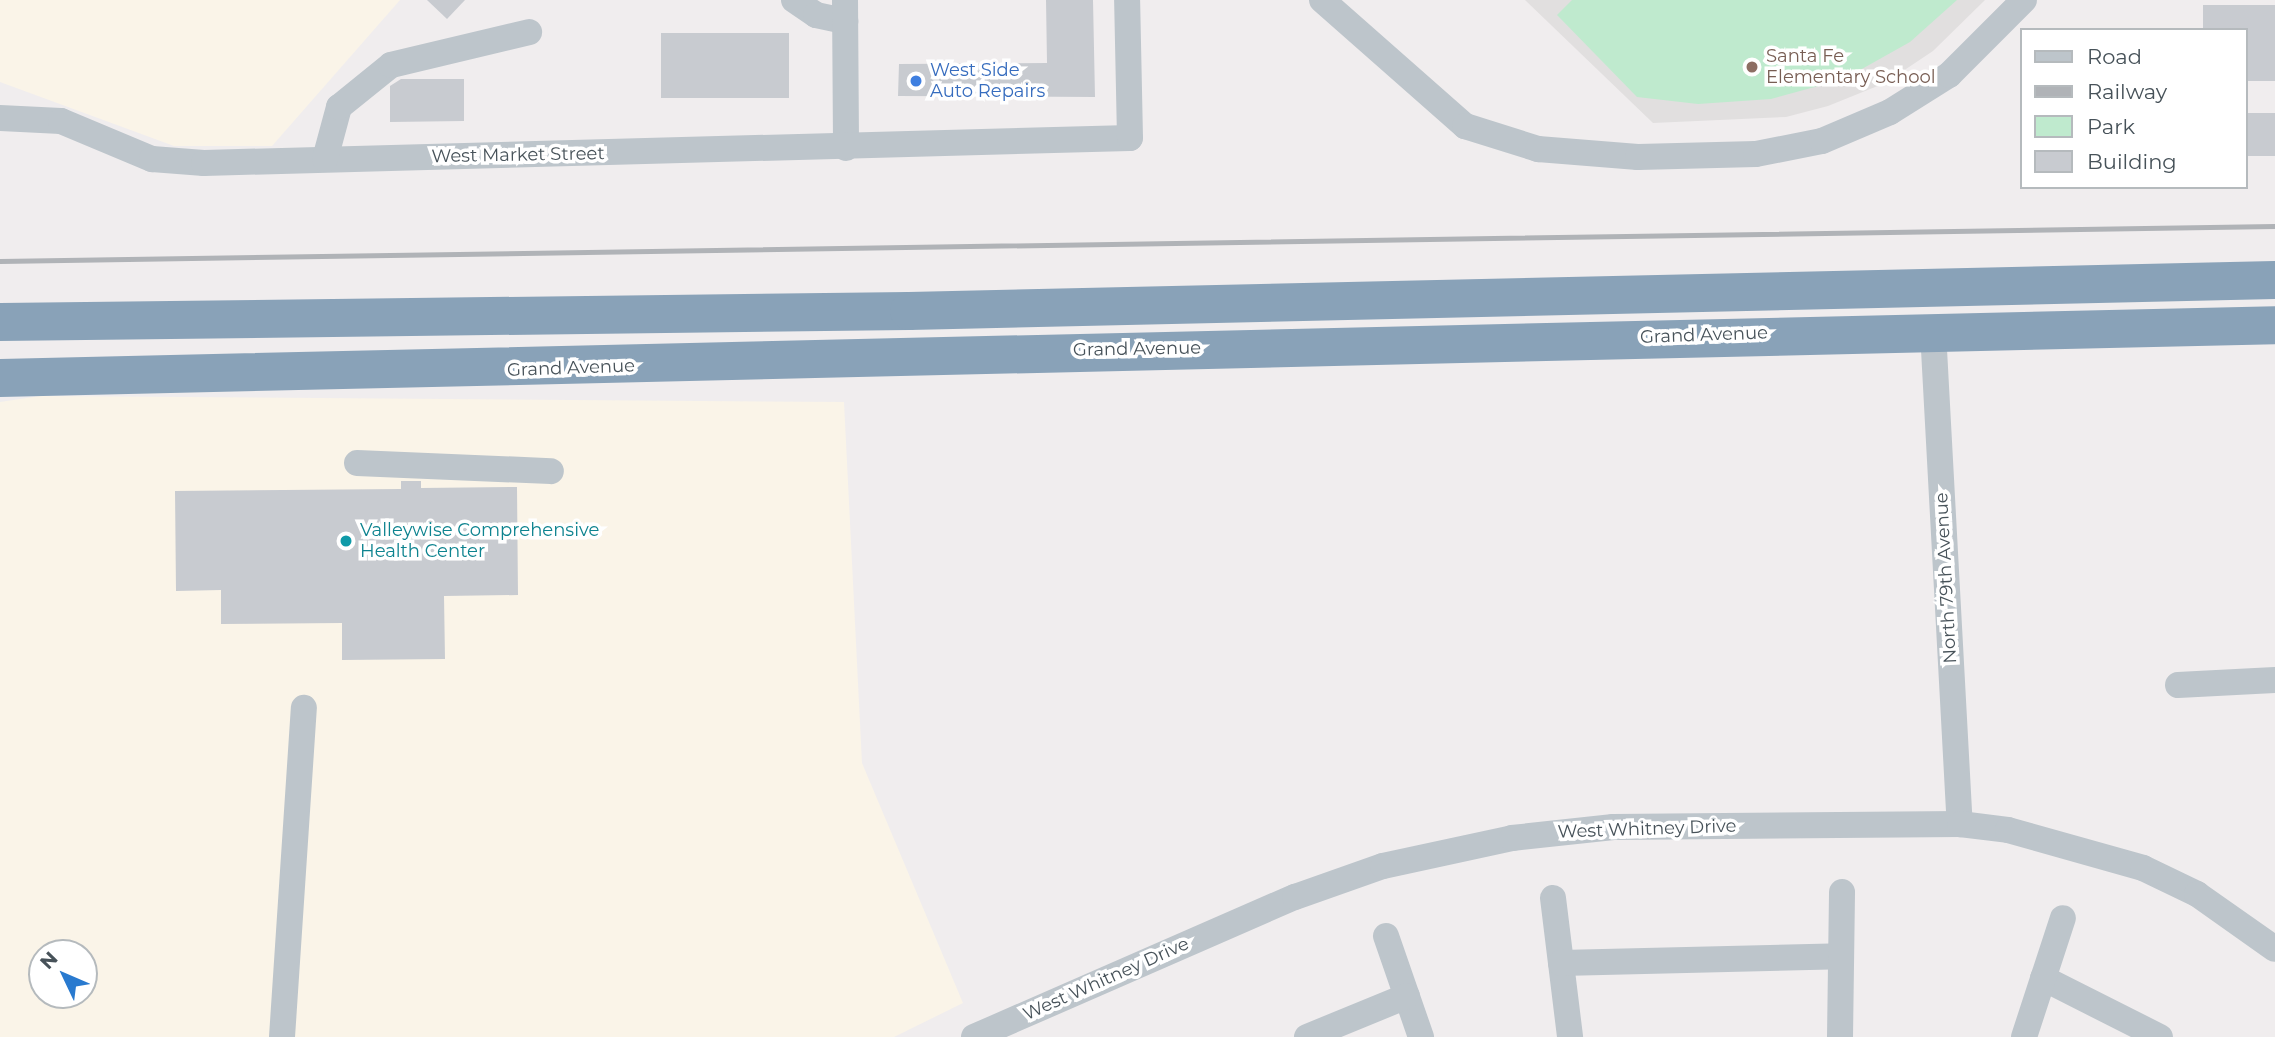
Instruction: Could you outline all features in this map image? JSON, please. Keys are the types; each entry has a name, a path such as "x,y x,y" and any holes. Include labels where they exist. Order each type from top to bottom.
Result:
{"highway":[{"path":"0,322 909,311 2275,280"},
{"name":"Grand Avenue","path":"0,378 2275,325"}],"street":[{"path":"794,0 816,15 845,10 846,148"},
{"name":"West Market Street","path":"0,118 61,121 152,159 325,159 1044,145 1130,138 1127,0"},
{"path":"1322,0 1367,44 1465,126 1499,141 1639,157 1756,154 1822,141 1890,112 1949,75 2024,0"},
{"path":"325,159 339,107 391,65 529,32"},
{"name":"North 79th Avenue","path":"1933,331 1960,824"},
{"path":"357,463 551,471"},
{"path":"2178,685 2275,680"},
{"path":"282,1037 304,708"},
{"name":"West Whitney Drive","path":"976,1037 1318,888 1469,845 1613,827 1960,824 2057,840 2143,867 2197,894 2275,949"},
{"path":"1839,1037 1842,892"},
{"path":"1553,898 1570,1037"},
{"path":"2024,1037 2063,918"},
{"path":"1386,936 1421,1037"},
{"path":"1561,963 1841,956"},
{"path":"2043,978 2160,1037"},
{"path":"1307,1037 1407,996"}],"shaded area":[{"path":"0,0 400,0 272,146 174,146 0,82"},
{"name":"Santa Fe Elementary School","path":"1525,0 1985,0 1933,51 1885,83 1828,106 1786,117 1653,123"},
{"path":"40,396 844,402 862,763 963,1003 894,1037 0,1037 0,402"}],"green space":[{"name":"Santa Fe Elementary School","path":"1572,0 1957,0 1910,42 1844,79 1771,99 1698,104 1637,97 1557,15"}],"building":[{"path":"427,0 465,0 447,19"},
{"path":"1046,0 1093,0 1095,97 898,96 899,64 1047,63"},
{"path":"2203,5 2275,5 2275,81 2247,81 2247,28 2203,28"},
{"path":"661,33 789,33 789,98 661,98"},
{"path":"401,79 464,79 464,121 390,122 390,86"},
{"path":"2247,113 2275,113 2275,156 2247,156"},
{"name":"Valleywise Comprehensive Health Center","path":"401,481 421,481 421,488 517,487 518,595 444,596 445,659 342,660 342,623 221,624 221,590 176,591 175,491 401,489"}],"railway":[{"path":"0,261 2275,226"}],"place":[{"name":"Santa Fe Elementary School","path":"1752,67"},
{"name":"West Side Auto Repairs","path":"916,81"},
{"name":"Valleywise Comprehensive Health Center","path":"346,541"}]}
